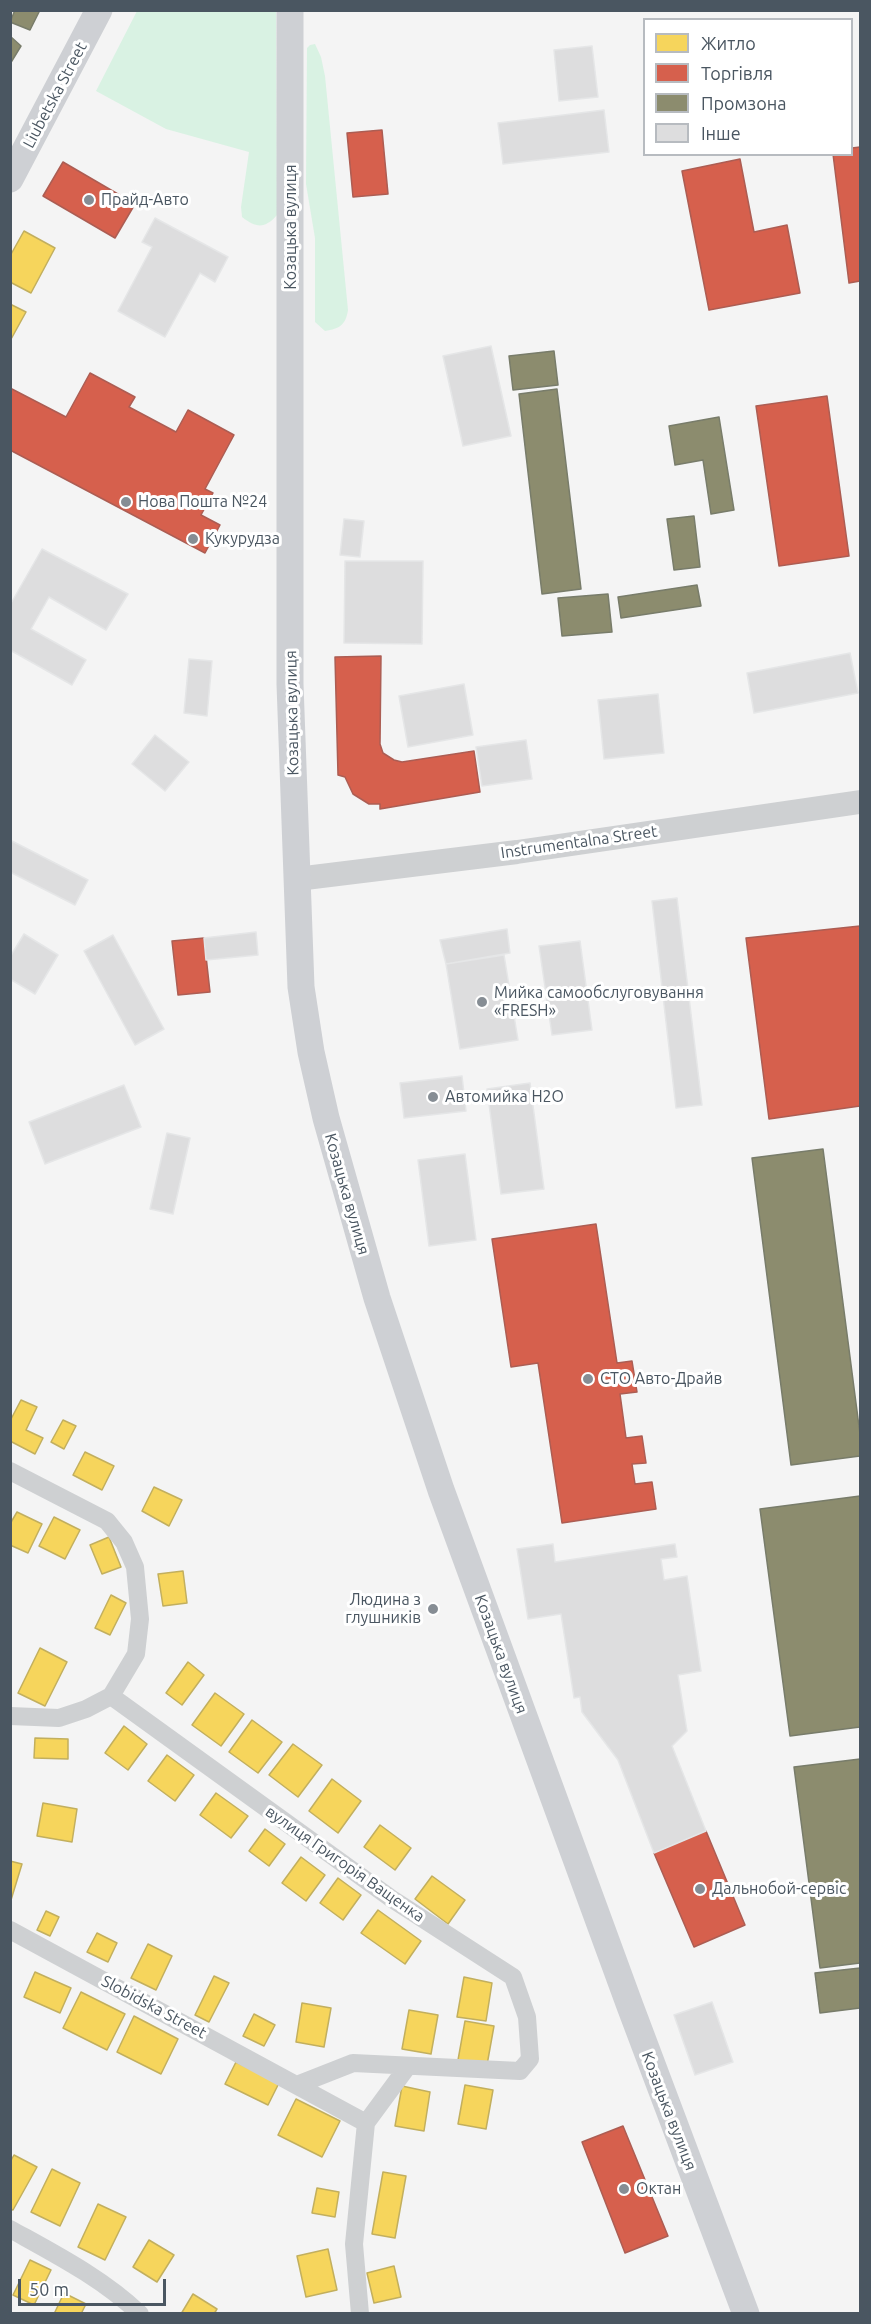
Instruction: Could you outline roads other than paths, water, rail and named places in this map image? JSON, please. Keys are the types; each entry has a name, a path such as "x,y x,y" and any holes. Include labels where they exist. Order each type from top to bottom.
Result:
{"main road":[{"name":"Liubetska Street","path":"10,179 99,10"},
{"name":"Козацька вулиця","path":"290,10 290,684 301,987 311,1052 326,1118 377,1298 441,1490 630,2006 746,2313"}],"street":[{"name":"Instrumentalna Street","path":"297,879 517,852 861,802"},
{"path":"10,1471 107,1521 124,1542 135,1567 141,1619 136,1654 111,1696 87,1709 59,1718 10,1716"},
{"name":"вулиця Григорія Ващенка","path":"111,1696 392,1899 513,1977 527,2018 530,2059 520,2071 408,2066"},
{"name":"Slobidska Street","path":"10,1930 366,2123"},
{"path":"297,2085 353,2062 408,2066"},
{"path":"360,2313 354,2244 366,2123 408,2066"},
{"path":"10,2229 121,2296 140,2313"}],"place":[{"name":"Прайд-Авто","path":"89,200"},
{"name":"Нова Пошта №24","path":"126,502"},
{"name":"Кукурудза","path":"193,539"},
{"name":"Мийка самообслуговування «FRESH»","path":"482,1002"},
{"name":"Автомийка H2O","path":"433,1097"},
{"name":"СТО Авто-Драйв","path":"588,1379"},
{"name":"Людина з глушників","path":"433,1609"},
{"name":"Дальнобой-сервіс","path":"700,1889"},
{"name":"Октан","path":"624,2189"}]}
